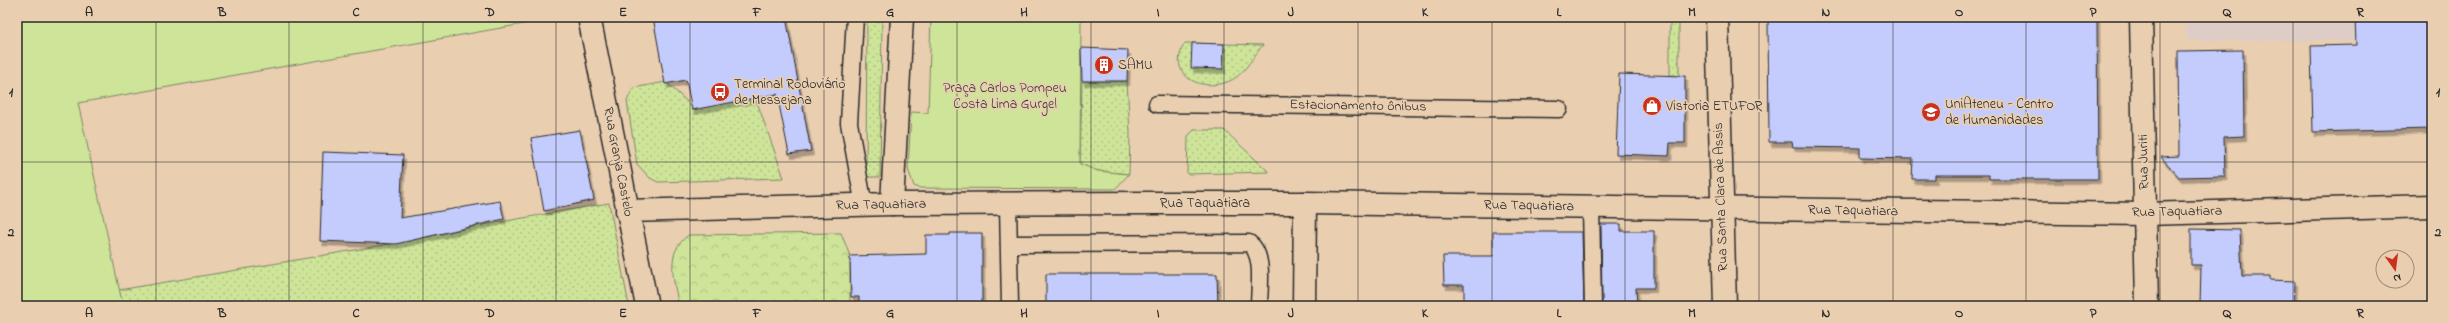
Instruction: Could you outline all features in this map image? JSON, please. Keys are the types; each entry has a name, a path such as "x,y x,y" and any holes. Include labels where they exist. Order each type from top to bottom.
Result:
{"street":[{"name":"Rua Granja Castelo","path":"589,17 647,306"},
{"path":"892,204 902,17"},
{"name":"Rua Santa Clara de Assis","path":"1717,17 1721,210 1725,306"},
{"name":"Rua Juriti","path":"2141,17 2148,306"},
{"name":"Rua Taquatiara","path":"627,211 864,206 892,204 1305,202 1721,210 2145,214 2432,206"},
{"path":"1304,306 1305,202"}],"lane":[{"path":"855,17 849,123 864,206"},
{"name":"Estacionamento ônibus","path":"1157,104 1560,109"},
{"path":"1008,204 1010,306"},
{"path":"1591,207 1593,306"},
{"path":"1009,244 1249,243 1256,247 1258,257 1259,306"}],"shaded area":[{"path":"2185,17 2364,17 2363,41 2186,40"}],"green space":[{"path":"17,17 563,17 78,103 123,306 17,306"},
{"path":"867,17 882,17 880,177 866,177"},
{"name":"Praça Carlos Pompeu Costa Lima Gurgel","path":"931,17 1081,17 1080,164 1098,171 1129,174 1115,189 920,188 914,186 908,169 911,112 928,113"},
{"path":"1670,17 1679,17 1679,76 1670,75"},
{"path":"1185,43 1263,45 1246,67 1235,78 1224,83 1213,85 1202,84 1192,80 1184,74 1180,66 1180,56"},
{"path":"1082,81 1127,81 1130,133 1129,174 1098,171 1080,165"},
{"path":"666,82 694,108 753,91 784,178 658,182 650,178 637,164 627,101 633,88"},
{"path":"1194,130 1224,130 1269,172 1187,174 1188,136"},
{"path":"609,203 629,306 123,306 119,290 408,241 472,227"},
{"path":"841,233 850,256 850,306 679,306 673,277 674,258 676,249 689,235"}],"building":[{"name":"Terminal Rodoviário de Messejana","path":"653,17 786,17 811,151 789,154 777,94 692,110 686,80 665,84"},
{"name":"UniAteneu - Centro de Humanidades","path":"1768,17 2097,17 2098,179 1989,179 1989,175 1935,175 1935,179 1912,179 1913,159 1860,158 1860,148 1793,147 1792,142 1769,142"},
{"path":"2355,17 2432,17 2432,129 2313,132 2311,46 2356,45"},
{"path":"1192,43 1224,44 1223,69 1191,68"},
{"name":"SAMU","path":"1081,48 1128,50 1127,81 1082,81"},
{"path":"2243,50 2244,136 2224,137 2225,176 2179,177 2161,157 2179,156 2178,51"},
{"name":"Vistoria ETUFOR","path":"1619,74 1685,76 1685,143 1670,143 1669,156 1616,154"},
{"path":"580,130 594,200 544,211 531,138"},
{"path":"323,152 403,155 400,218 500,201 504,219 396,244 320,241"},
{"path":"1601,224 1621,224 1621,231 1654,231 1654,288 1636,288 1637,306 1602,306"},
{"path":"2191,229 2240,230 2242,276 2270,276 2270,280 2295,281 2294,306 2200,306 2201,265 2191,265"},
{"path":"1493,232 1582,232 1584,306 1464,306 1464,285 1444,285 1443,256 1493,256"},
{"path":"950,233 982,233 982,306 859,306 859,297 851,297 850,256 926,254 926,235 950,235"},
{"path":"1046,274 1217,274 1218,306 1046,306"}],"place":[{"name":"SAMU","path":"1104,65"},
{"name":"Terminal Rodoviário de Messejana","path":"720,92"},
{"name":"Vistoria ETUFOR","path":"1652,106"},
{"name":"UniAteneu - Centro de Humanidades","path":"1931,112"}]}
